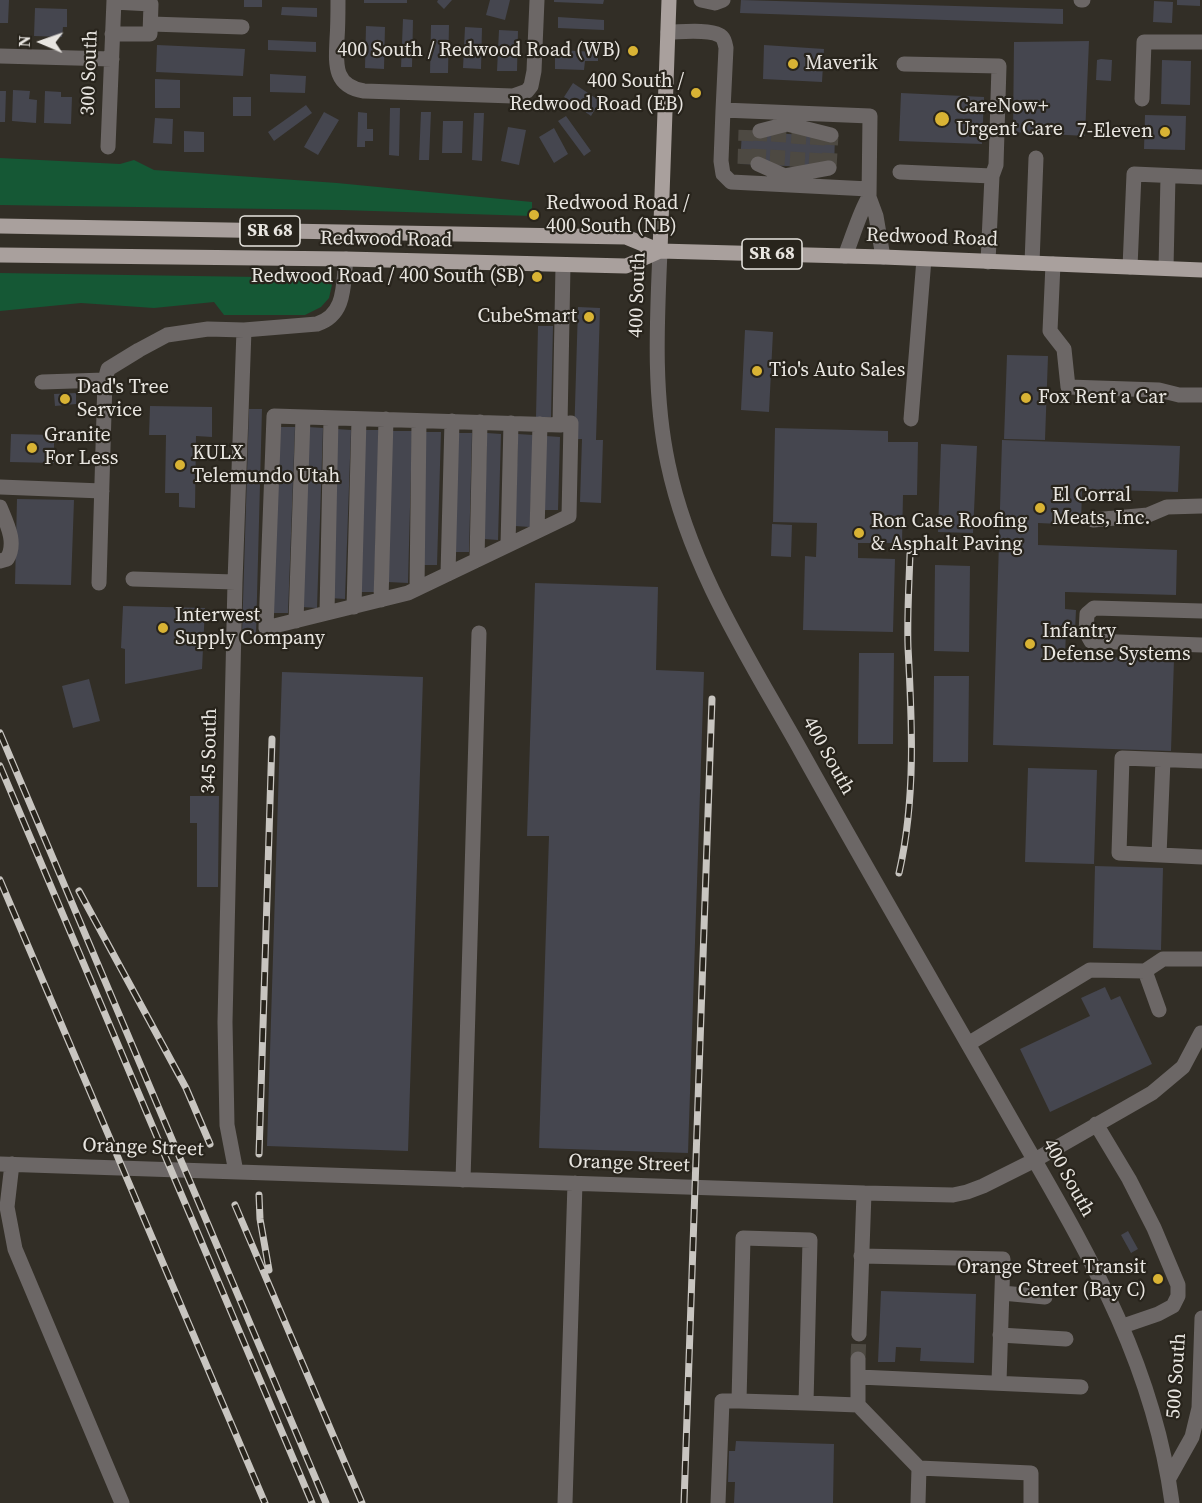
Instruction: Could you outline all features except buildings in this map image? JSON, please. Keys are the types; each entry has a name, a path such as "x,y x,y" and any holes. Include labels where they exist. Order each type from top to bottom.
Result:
{"main road":[{"name":"400 South","path":"660,251 669,0"},
{"name":"Redwood Road","path":"0,226 626,237 660,251 884,257 1202,270"},
{"name":"Redwood Road","path":"0,255 626,266 660,251"}],"street":[{"path":"338,0 336,63 340,77 350,87 364,91 513,96 527,91 533,79 537,0"},
{"path":"701,0 715,3 723,0"},
{"path":"112,34 150,34 151,24 151,4 114,1"},
{"name":"300 South","path":"108,147 114,1"},
{"path":"151,24 242,27"},
{"path":"668,32 719,34 724,40 726,48 721,161 723,174 731,182 823,168"},
{"path":"1142,99 1144,42 1202,42"},
{"path":"0,56 112,59"},
{"path":"904,64 999,66 996,165 992,176 988,262"},
{"path":"723,110 825,134"},
{"path":"753,131 870,116 869,193 884,257"},
{"path":"1032,263 1036,158"},
{"path":"751,164 869,193"},
{"path":"900,172 992,176"},
{"path":"1130,267 1134,174 1202,177"},
{"path":"1166,268 1168,176"},
{"path":"845,256 869,193"},
{"name":"400 South","path":"660,251 657,358 660,411 674,490 698,561 739,641 1101,1280 1138,1362 1153,1410 1169,1478"},
{"path":"911,419 924,259"},
{"path":"99,583 105,380 108,369 168,335 208,329 244,330 317,324 326,321 339,307 346,260"},
{"path":"1053,264 1050,331 1064,349 1068,387 1159,390 1179,395 1202,395"},
{"path":"560,425 563,265"},
{"name":"345 South","path":"236,1172 227,1125 225,1033 235,582 244,330"},
{"path":"42,382 105,380"},
{"path":"274,416 560,425 571,423 569,516 417,589 266,628 274,416"},
{"path":"296,621 303,417"},
{"path":"327,613 331,418"},
{"path":"354,607 359,419"},
{"path":"381,600 386,419"},
{"path":"417,589 419,420"},
{"path":"448,574 452,422"},
{"path":"477,560 480,422"},
{"path":"508,545 511,423"},
{"path":"537,531 540,424"},
{"path":"0,487 102,491"},
{"path":"1093,520 1148,515 1167,507 1202,506"},
{"path":"0,507 11,537 11,552 6,559 0,561"},
{"path":"133,579 235,582"},
{"path":"1202,611 1094,608 1087,614 1086,632 1091,641 1202,645"},
{"path":"463,1180 479,633"},
{"path":"1202,761 1122,758 1119,853 1202,857"},
{"path":"1159,855 1162,760"},
{"path":"968,1044 1090,970 1145,971 1163,959 1202,960"},
{"path":"1145,971 1159,1010"},
{"name":"Orange Street","path":"6,1164 864,1193 938,1195 967,1192 1035,1160 1152,1093 1176,1075 1190,1057 1202,1033"},
{"path":"1096,1124 1129,1179 1154,1228 1178,1285 1178,1296 1173,1306 1158,1314 1123,1326"},
{"path":"6,1164 7,1208 15,1249 122,1503"},
{"path":"565,1503 575,1183"},
{"path":"859,1334 864,1193"},
{"path":"739,1401 743,1238 810,1240 806,1403"},
{"path":"861,1256 1004,1259 999,1382"},
{"path":"1002,1293 1045,1297"},
{"name":"500 South","path":"1169,1478 1192,1437 1200,1408 1202,1318"},
{"path":"1000,1335 1066,1339"},
{"path":"858,1359 858,1405"},
{"path":"859,1377 1081,1387"},
{"path":"718,1503 722,1401 858,1405 919,1468 1031,1473 1031,1503"},
{"path":"918,1503 919,1468"},
{"path":"1169,1478 1172,1503"}],"green space":[{"path":"0,158 120,164 134,160 154,170 337,183 532,202 532,216 341,210 0,205"},
{"path":"0,273 323,278 332,285 329,298 321,307 305,315 224,315 214,302 154,308 81,303 0,311"}],"tunnel":[{"path":"745,164 746,130"},
{"path":"758,164 760,131"},
{"path":"777,165 779,131"},
{"path":"797,167 799,133"},
{"path":"816,168 818,134"},
{"path":"829,168 831,135"},
{"path":"858,1359 859,1334"}],"railway":[{"path":"899,873 908,817 911,760 908,635 910,554"},
{"path":"684,1503 712,699"},
{"path":"0,733 326,1503"},
{"path":"259,1154 272,739"},
{"path":"0,766 312,1503"},
{"path":"0,880 265,1503"},
{"path":"79,891 186,1088 210,1144"},
{"path":"259,1195 260,1219 269,1270"},
{"path":"235,1205 362,1503"}],"place":[{"name":"400 South / Redwood Road (WB)","path":"633,51"},
{"name":"Maverik","path":"793,64"},
{"name":"400 South / Redwood Road (EB)","path":"696,93"},
{"name":"CareNow+ Urgent Care","path":"942,119"},
{"name":"7-Eleven","path":"1165,132"},
{"name":"Redwood Road / 400 South (NB)","path":"534,215"},
{"name":"Redwood Road / 400 South (SB)","path":"537,277"},
{"name":"CubeSmart","path":"589,317"},
{"name":"Tio's Auto Sales","path":"757,371"},
{"name":"Fox Rent a Car","path":"1026,398"},
{"name":"Dad's Tree Service","path":"65,399"},
{"name":"Granite For Less","path":"32,448"},
{"name":"KULX Telemundo Utah","path":"180,465"},
{"name":"El Corral Meats, Inc.","path":"1040,508"},
{"name":"Ron Case Roofing & Asphalt Paving","path":"859,533"},
{"name":"Interwest Supply Company","path":"163,628"},
{"name":"Infantry Defense Systems","path":"1030,644"},
{"name":"Orange Street Transit Center (Bay C)","path":"1158,1279"}]}
